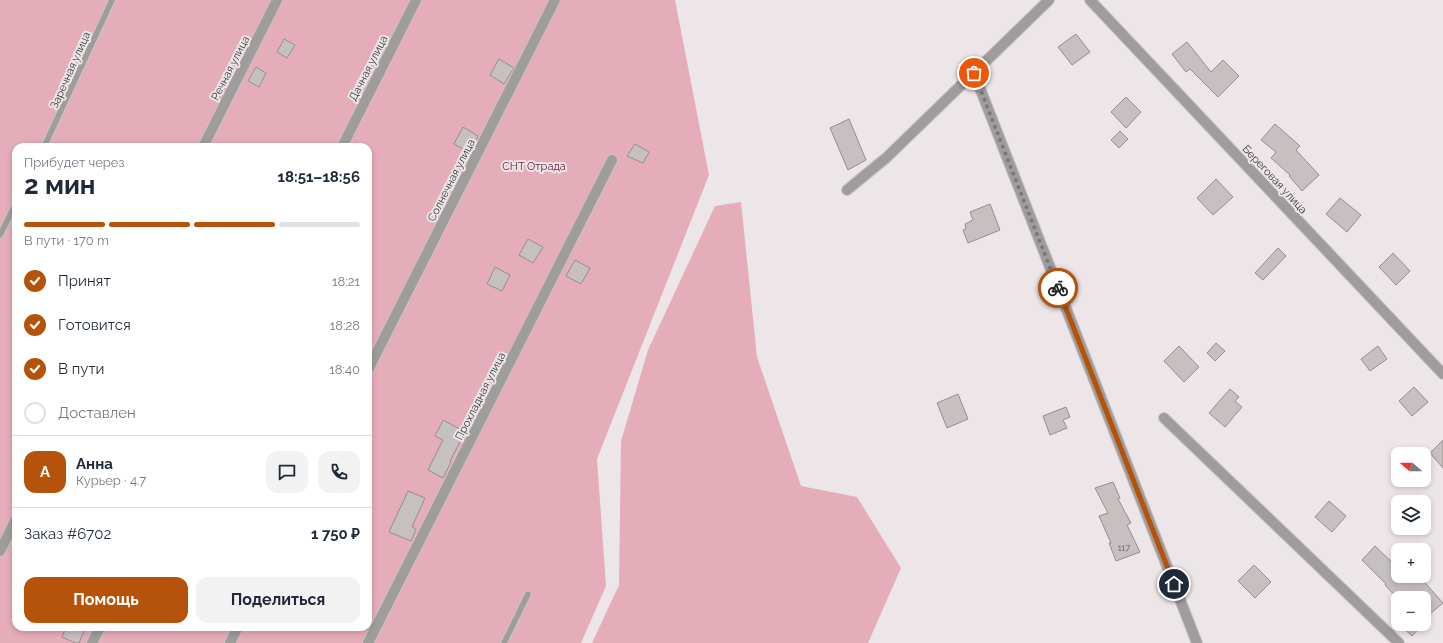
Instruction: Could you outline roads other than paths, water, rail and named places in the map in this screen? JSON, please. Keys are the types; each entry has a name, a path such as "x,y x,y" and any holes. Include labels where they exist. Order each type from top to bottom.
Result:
{"street":[{"name":"Речная улица","path":"205,143 277,0"},
{"name":"Дачная улица","path":"344,143 416,0"},
{"name":"Солнечная улица","path":"372,362 555,0"},
{"path":"846,190 886,158 1049,0"},
{"name":"Береговая улица","path":"1090,0 1443,374"},
{"path":"974,73 1197,643"},
{"name":"Прохладная улица","path":"368,643 612,160"},
{"path":"1164,418 1400,643"},
{"path":"0,551 12,527"},
{"path":"92,643 98,631"},
{"path":"230,643 236,631"}],"lane":[{"name":"Заречная улица","path":"46,143 112,0"},
{"path":"0,235 12,211"},
{"path":"504,643 528,594"}],"park label":[{"name":"СНТ Отрада","path":"534,166"}]}
